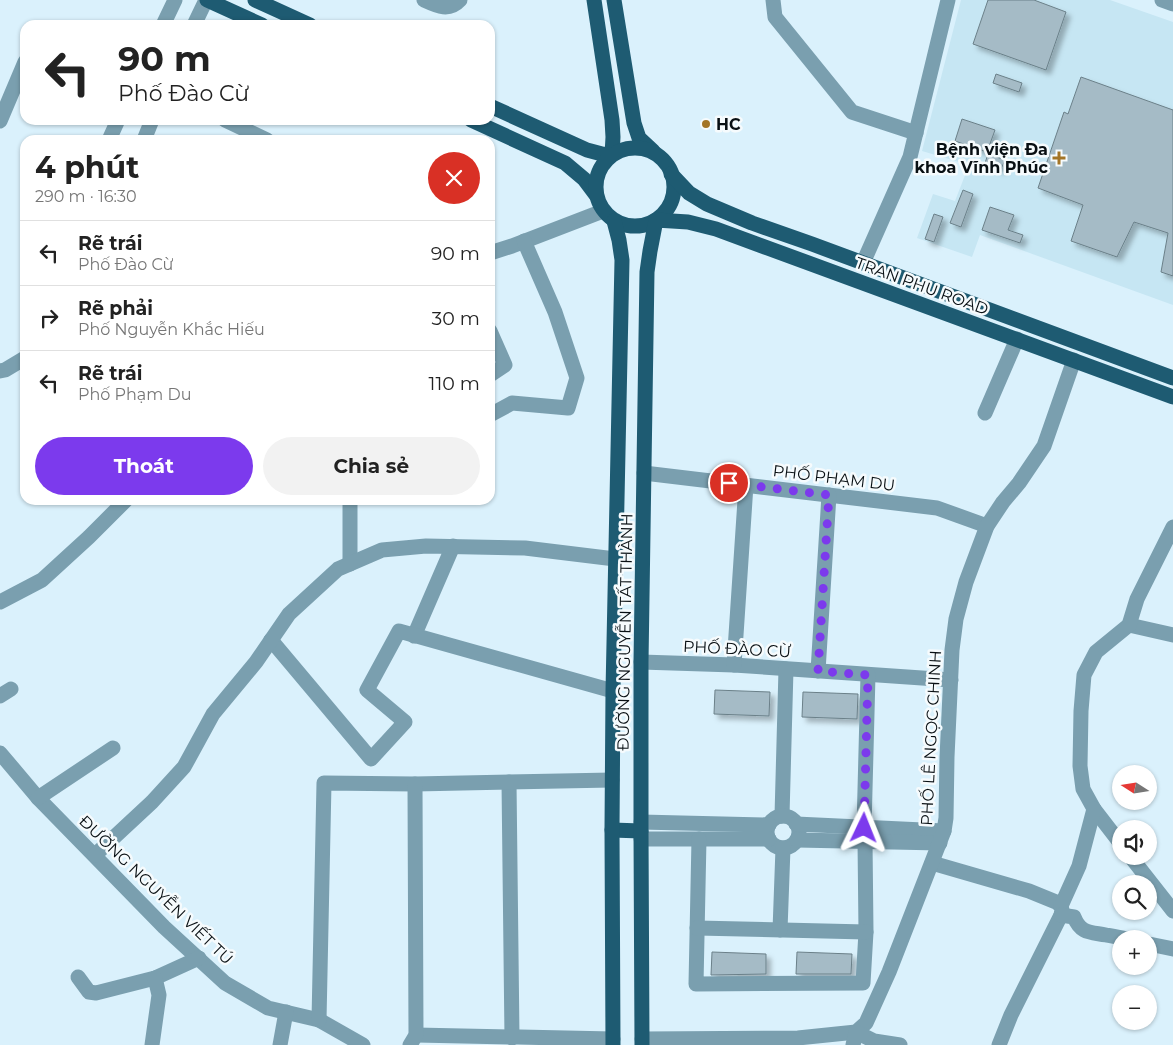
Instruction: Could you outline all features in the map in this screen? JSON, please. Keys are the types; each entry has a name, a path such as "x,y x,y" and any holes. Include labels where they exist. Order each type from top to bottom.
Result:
{"main road":[{"path":"206,0 251,20"},
{"path":"255,0 299,20"},
{"path":"594,0 614,137 612,155"},
{"path":"482,125 565,163 584,179 596,195 599,204 609,216 624,225 646,224 656,220 666,211 672,200 674,187 671,174 664,162 645,145 636,131 614,0"},
{"path":"495,108 587,150 612,155"},
{"path":"596,195 598,172 612,155 622,150 634,148 645,149 656,154"},
{"name":"TRAN PHU ROAD","path":"671,174 693,196 714,208 1173,378"},
{"name":"ĐƯỜNG NGUYỄN TẤT THÀNH","path":"609,216 619,240 622,260 613,691 613,1042"},
{"name":"TRAN PHU ROAD","path":"656,220 688,222 716,229 1173,397"},
{"name":"ĐƯỜNG NGUYỄN TẤT THÀNH","path":"642,1042 641,662 647,272 656,220"},
{"path":"612,830 641,831"}],"street":[{"path":"165,20 175,0"},
{"path":"196,20 206,0"},
{"path":"424,0 447,8 455,6 460,0"},
{"path":"773,0 775,17 852,112 916,133"},
{"path":"863,263 910,157 948,0"},
{"path":"1162,0 1173,4"},
{"path":"0,121 20,74"},
{"path":"236,125 256,135"},
{"path":"495,251 609,216"},
{"path":"495,413 512,403 568,408 577,378 555,312 524,241"},
{"path":"985,413 1017,339"},
{"path":"495,342 505,365 495,372"},
{"name":"PHỐ LÊ NGỌC CHINH","path":"855,1038 866,1023 889,972 942,837 946,818 952,650 956,619 966,582 987,526 1044,446 1074,360"},
{"path":"2,373 20,361"},
{"name":"PHỐ PHẠM DU","path":"644,473 937,508 987,526"},
{"path":"734,665 746,485"},
{"path":"818,671 829,495"},
{"path":"0,602 42,580 121,505"},
{"path":"350,505 350,564"},
{"path":"1112,832 1094,809 1083,789 1080,766 1084,675 1096,652 1129,625 1137,599 1173,527"},
{"path":"95,855 152,802 184,767 213,714 256,662 289,614 338,569 382,550 426,546 525,548 615,559"},
{"path":"414,636 453,546"},
{"path":"1129,625 1173,636"},
{"path":"271,640 371,759 405,722 367,690 399,632 613,691"},
{"name":"PHỐ ĐÀO CỪ","path":"641,662 734,665 951,680"},
{"path":"782,816 786,669"},
{"path":"698,839 696,984 862,983 866,932 865,834 868,675"},
{"path":"38,798 113,748"},
{"name":"ĐƯỜNG NGUYỄN VIẾT TÚ","path":"0,753 38,798 164,927 226,983 268,1008 319,1020 363,1045"},
{"path":"319,1020 324,783 415,784 612,780"},
{"path":"509,782 512,1038"},
{"path":"415,784 413,1040 512,1038 613,1042"},
{"path":"999,1045 1011,1014 1061,910 1079,866 1094,809"},
{"path":"782,816 789,817 796,824 799,834 797,840 792,845 780,848 774,845 769,832 771,822 782,816"},
{"path":"796,824 865,834 942,837"},
{"path":"641,831 769,832"},
{"path":"641,831 698,839 769,832"},
{"path":"797,840 865,834"},
{"path":"780,930 783,848"},
{"path":"932,863 1029,891 1056,902 1061,910 1074,917 1082,930 1091,934 1112,936"},
{"path":"1137,865 1173,911"},
{"path":"697,928 866,932"},
{"path":"1157,946 1173,949"},
{"path":"78,977 89,992 96,993 154,978 199,958"},
{"path":"152,1045 158,995 154,978"},
{"path":"280,1045 286,1012"},
{"path":"642,1042 864,1037 874,1041 900,1045"}],"shaded area":[{"name":"Bệnh viện Đa khoa Vĩnh Phúc","path":"961,0 1110,0 1173,22 1173,305 980,235 972,257 917,238 933,194 955,201 969,165 922,151"}],"building":[{"path":"988,0 1034,0 1066,12 1046,70 973,44"},
{"path":"996,74 1022,83 1019,92 993,83"},
{"path":"1081,77 1173,110 1173,276 1161,272 1168,233 1134,222 1117,257 1071,241 1083,205 1038,188 1064,112 1068,114"},
{"path":"962,119 995,130 987,152 955,141"},
{"path":"988,154 1005,160 1001,169 985,163"},
{"path":"963,190 973,194 961,227 950,223"},
{"path":"990,207 1014,215 1008,230 1023,235 1020,243 982,230"},
{"path":"934,214 943,217 934,242 925,239"},
{"path":"715,690 770,692 769,716 714,714"},
{"path":"803,692 858,694 857,719 802,717"},
{"path":"712,952 766,954 766,974 711,975"},
{"path":"797,952 852,954 851,974 796,974"}],"place":[{"name":"HC","path":"706,124"},
{"name":"Bệnh viện Đa khoa Vĩnh Phúc","path":"1059,158"}],"route":[{"path":"729,483 829,495 818,671 868,675 864,828"}]}
